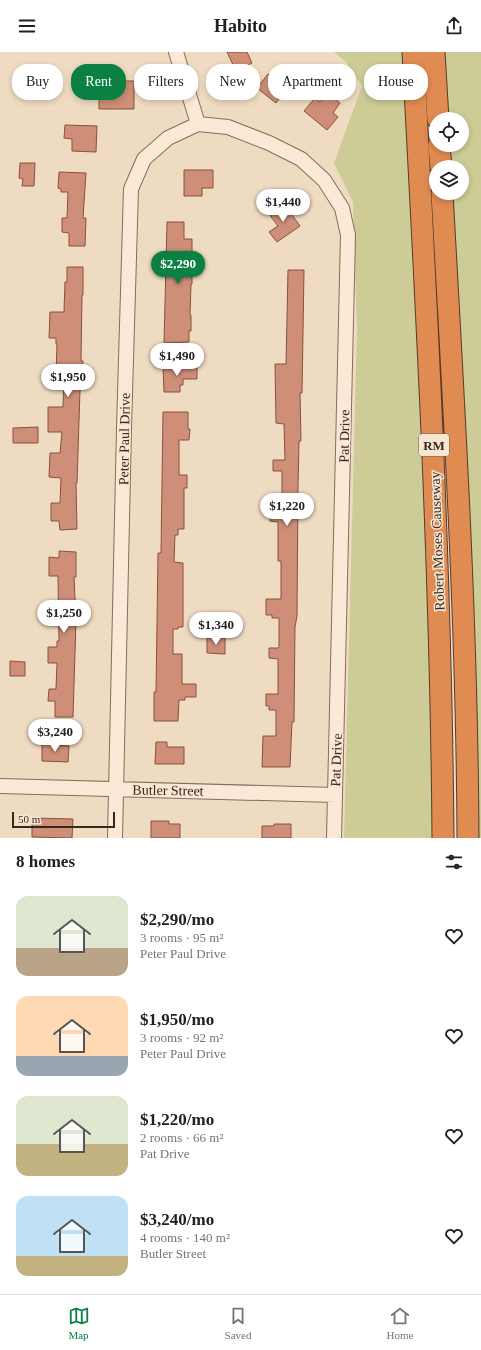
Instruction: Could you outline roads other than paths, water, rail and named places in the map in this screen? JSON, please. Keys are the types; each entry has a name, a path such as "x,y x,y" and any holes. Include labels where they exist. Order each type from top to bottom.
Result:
{"highway":[{"name":"Robert Moses Causeway","path":"413,52 434,457 441,697 443,838"},
{"path":"434,52 438,112"},
{"name":"Robert Moses Causeway","path":"442,200 457,453 463,603 468,838"}],"street":[{"path":"176,52 198,124"},
{"name":"Peter Paul Drive","path":"115,838 123,444 131,189 144,159 168,138 198,124"},
{"name":"Pat Drive","path":"198,124 228,127 269,142 301,159 324,180 342,208 348,235 334,838"},
{"name":"Butler Street","path":"0,786 335,795"}]}
